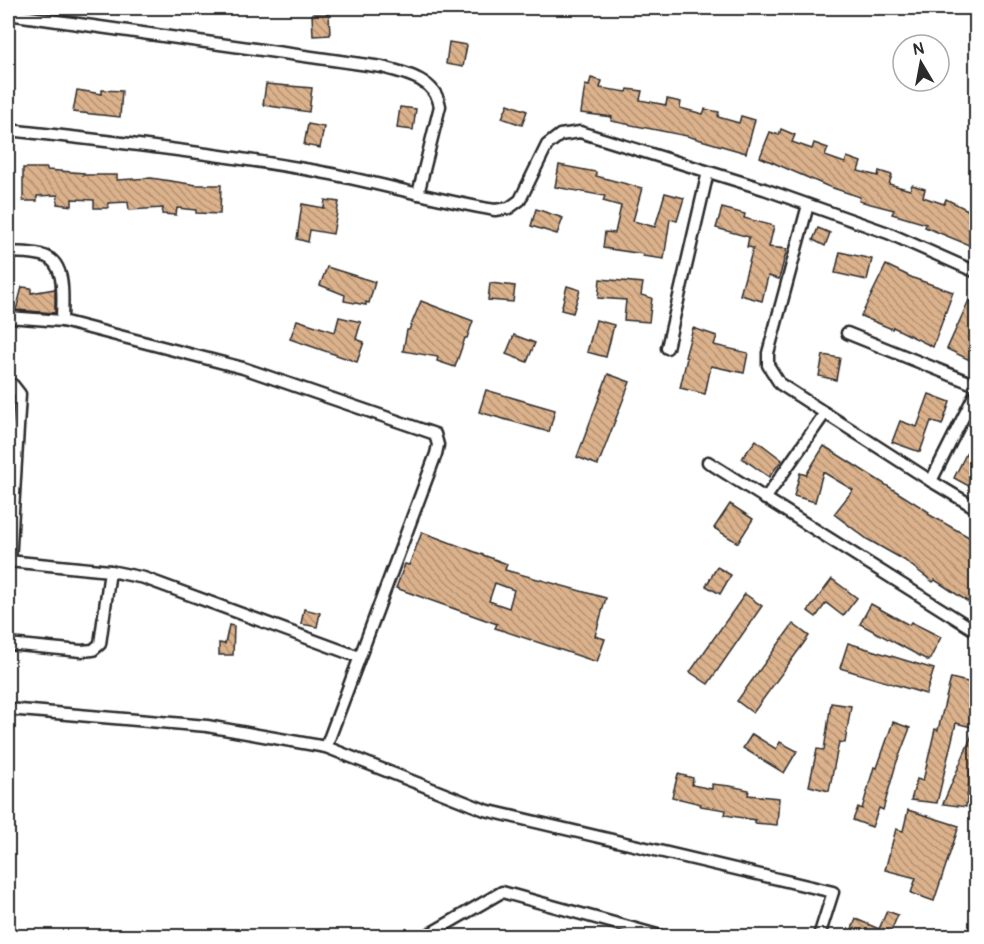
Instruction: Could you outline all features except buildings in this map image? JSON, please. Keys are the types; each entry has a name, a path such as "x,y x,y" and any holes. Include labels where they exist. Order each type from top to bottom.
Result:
{"street":[{"path":"8,14 404,72 427,83 438,96 440,106 418,194"},
{"path":"8,130 233,157 319,172 495,210 509,208 520,200 548,145 560,135 580,132 708,172 888,233 976,272"},
{"path":"667,348 708,172"},
{"path":"808,205 768,353 768,365 780,384 976,508"},
{"path":"8,252 44,255 57,265 61,280 62,321"},
{"path":"8,317 62,321 243,368 435,434 438,445 435,454 326,747"},
{"path":"847,333 976,385"},
{"path":"8,384 13,385 20,394 9,561 110,571 144,578 359,657"},
{"path":"931,481 976,392"},
{"path":"765,499 825,413"},
{"path":"708,462 976,631"},
{"path":"8,644 81,651 93,650 100,644 110,571"},
{"path":"8,709 207,726 326,747 485,810 833,892 819,936"},
{"path":"426,936 502,892 661,936"}]}
